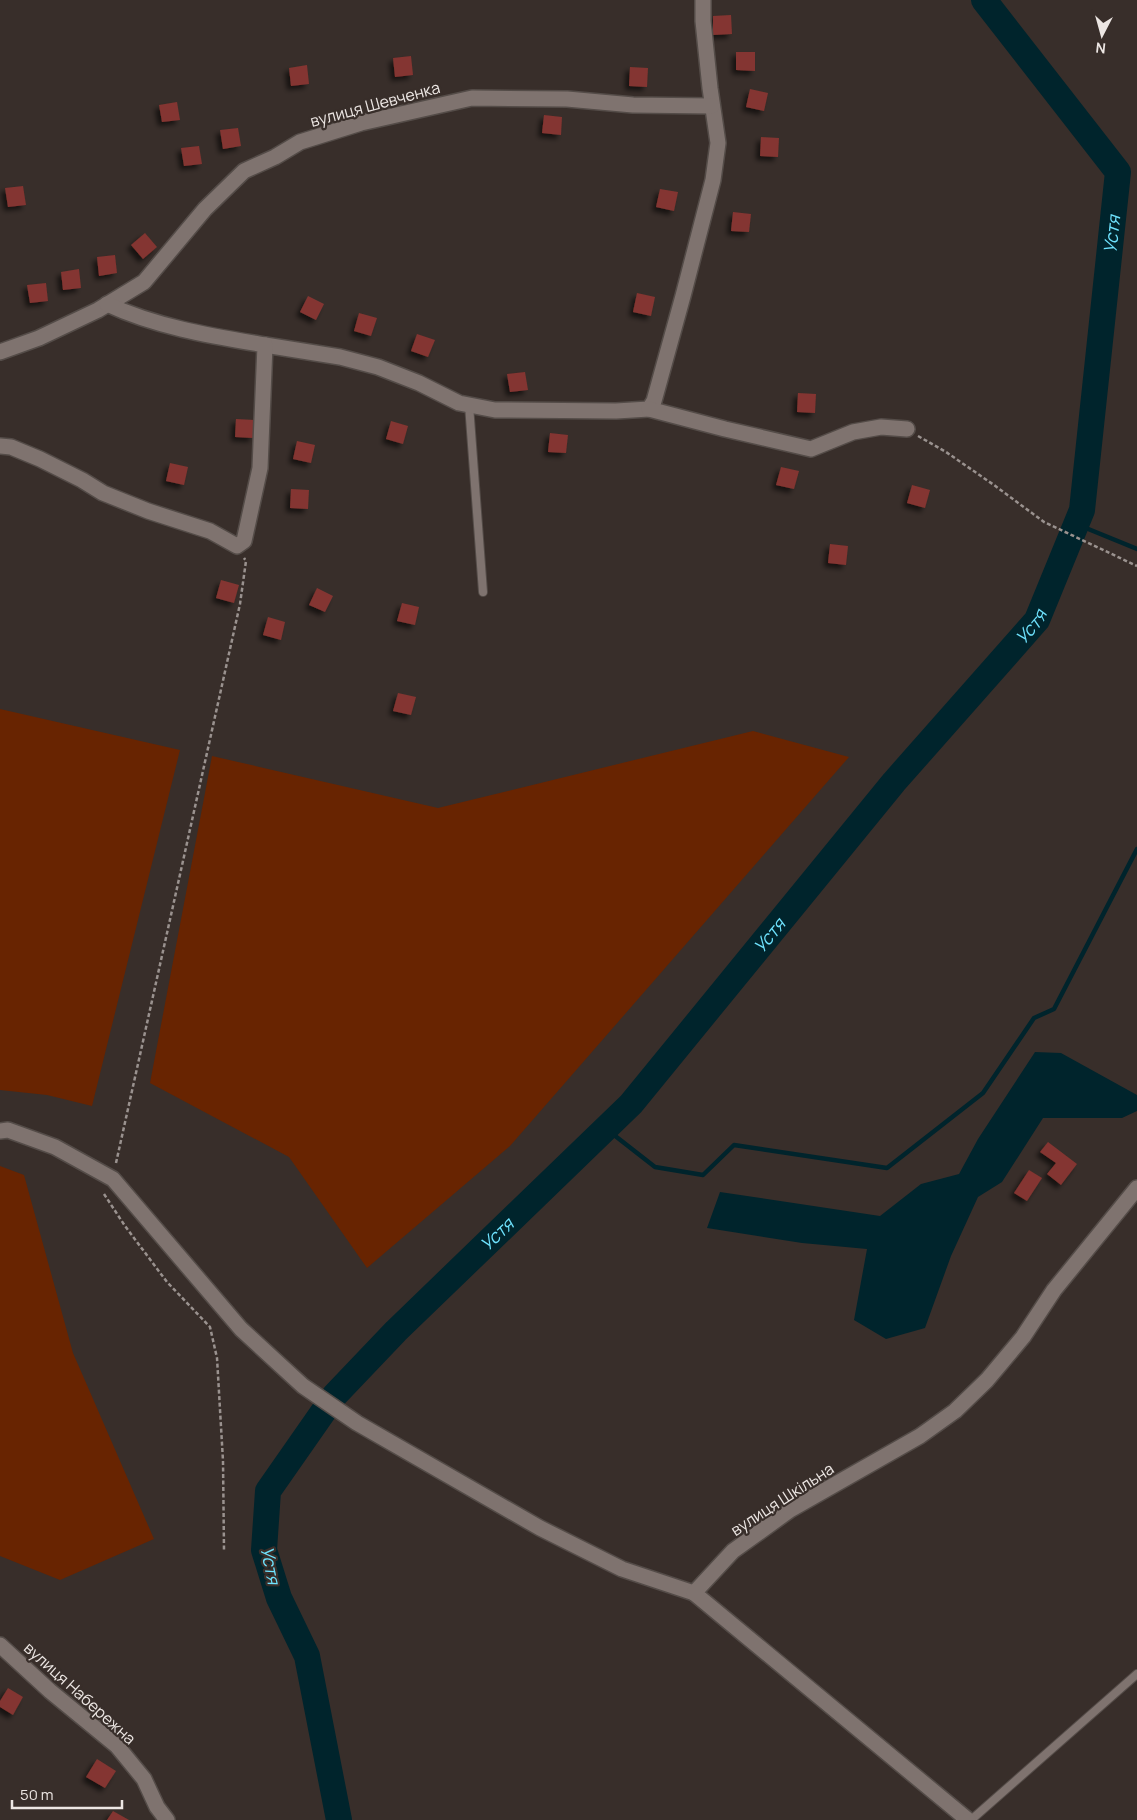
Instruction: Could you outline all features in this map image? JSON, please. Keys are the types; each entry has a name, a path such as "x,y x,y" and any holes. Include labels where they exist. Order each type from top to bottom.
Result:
{"street":[{"path":"649,409 654,401 683,296 713,180 718,143 703,21 703,0"},
{"name":"вулиця Шевченка","path":"0,352 39,338 107,304 144,282 205,209 244,171 275,157 300,142 361,123 472,98 567,99 633,105 712,106"},
{"path":"107,304 173,326 265,345 340,357 378,367 420,383 459,403 495,410 616,411 649,409 725,430 811,449 853,432 881,427 907,429"},
{"path":"0,446 11,447 40,459 103,493 148,511 210,531 237,546 244,541 260,468 265,345"},
{"path":"0,1130 8,1130 55,1147 112,1179 241,1329 303,1386 357,1423 548,1532 622,1569 694,1593 970,1820"},
{"name":"вулиця Шкільна","path":"694,1593 732,1551 790,1510 920,1436 955,1412 987,1380 1023,1337 1054,1290 1137,1188"},
{"name":"вулиця Набережна","path":"0,1645 50,1691 117,1746 144,1779 156,1807 167,1820"}],"lane":[{"path":"469,405 483,592"},
{"path":"970,1820 1137,1674"}],"path":[{"path":"907,429 946,452 1044,522 1137,566"},
{"path":"224,1550 223,1461 218,1367 210,1327 167,1282 104,1193 112,1179 240,604 246,562 237,546"}],"shaded area":[{"path":"0,709 180,750 92,1106 47,1095 0,1090"},
{"path":"753,731 849,757 510,1146 367,1268 289,1157 150,1083 212,756 438,808"},
{"path":"0,1166 24,1175 73,1353 154,1539 60,1580 0,1556"}],"water":[{"path":"1035,1052 1061,1053 1137,1095 1137,1111 1122,1118 1043,1118 1002,1182 978,1197 951,1256 925,1328 886,1339 854,1320 867,1249 802,1243 707,1228 720,1192 880,1216 921,1184 959,1174 978,1139"}],"building":[{"path":"731,15 732,34 713,35 713,16"},
{"path":"736,52 755,52 755,71 736,70"},
{"path":"411,56 413,75 395,77 393,58"},
{"path":"307,65 309,84 291,86 289,68"},
{"path":"630,67 648,68 647,87 629,86"},
{"path":"750,89 768,93 764,111 746,107"},
{"path":"177,102 180,120 162,122 159,105"},
{"path":"544,115 562,117 561,135 542,133"},
{"path":"238,128 241,146 223,149 220,130"},
{"path":"761,137 779,138 778,157 760,156"},
{"path":"199,146 202,164 184,166 181,148"},
{"path":"23,186 26,205 8,207 5,188"},
{"path":"660,189 678,192 674,211 656,207"},
{"path":"733,212 751,214 749,232 731,231"},
{"path":"145,233 157,247 143,259 131,245"},
{"path":"115,255 117,273 99,276 97,257"},
{"path":"79,269 81,288 63,290 61,272"},
{"path":"46,283 48,301 30,303 27,285"},
{"path":"637,293 655,297 651,316 633,312"},
{"path":"308,296 324,304 316,320 300,312"},
{"path":"359,313 377,318 371,336 354,331"},
{"path":"417,334 435,340 428,357 411,351"},
{"path":"525,372 528,390 510,392 507,374"},
{"path":"798,393 816,394 815,413 797,412"},
{"path":"236,419 255,420 253,438 235,437"},
{"path":"391,421 408,426 403,444 386,439"},
{"path":"550,433 568,435 566,453 548,452"},
{"path":"297,441 315,445 311,463 293,459"},
{"path":"170,463 188,467 184,485 166,481"},
{"path":"781,467 799,471 794,489 776,485"},
{"path":"912,485 930,490 925,508 907,503"},
{"path":"291,489 309,490 308,509 290,508"},
{"path":"830,544 848,546 846,565 828,563"},
{"path":"221,580 239,585 234,603 216,598"},
{"path":"317,588 333,596 325,612 309,605"},
{"path":"402,603 419,607 415,625 397,621"},
{"path":"268,617 285,622 281,640 263,635"},
{"path":"398,693 416,697 411,715 393,711"},
{"path":"1048,1142 1077,1164 1061,1185 1047,1174 1056,1163 1040,1152"},
{"path":"1029,1170 1042,1178 1027,1201 1014,1193"},
{"path":"8,1688 23,1697 13,1715 0,1707 0,1701"},
{"path":"97,1759 116,1771 105,1788 86,1777"},
{"path":"113,1811 129,1820 107,1820"}],"waterway":[{"name":"Устя","path":"339,1820 307,1656 279,1598 264,1550 268,1491 335,1395 396,1331 631,1104 894,782 1037,620 1082,510 1118,172 984,0"},
{"path":"1076,524 1137,549"},
{"path":"605,1128 655,1167 703,1175 734,1145 887,1168 983,1093 1034,1018 1054,1009 1137,849"}]}
